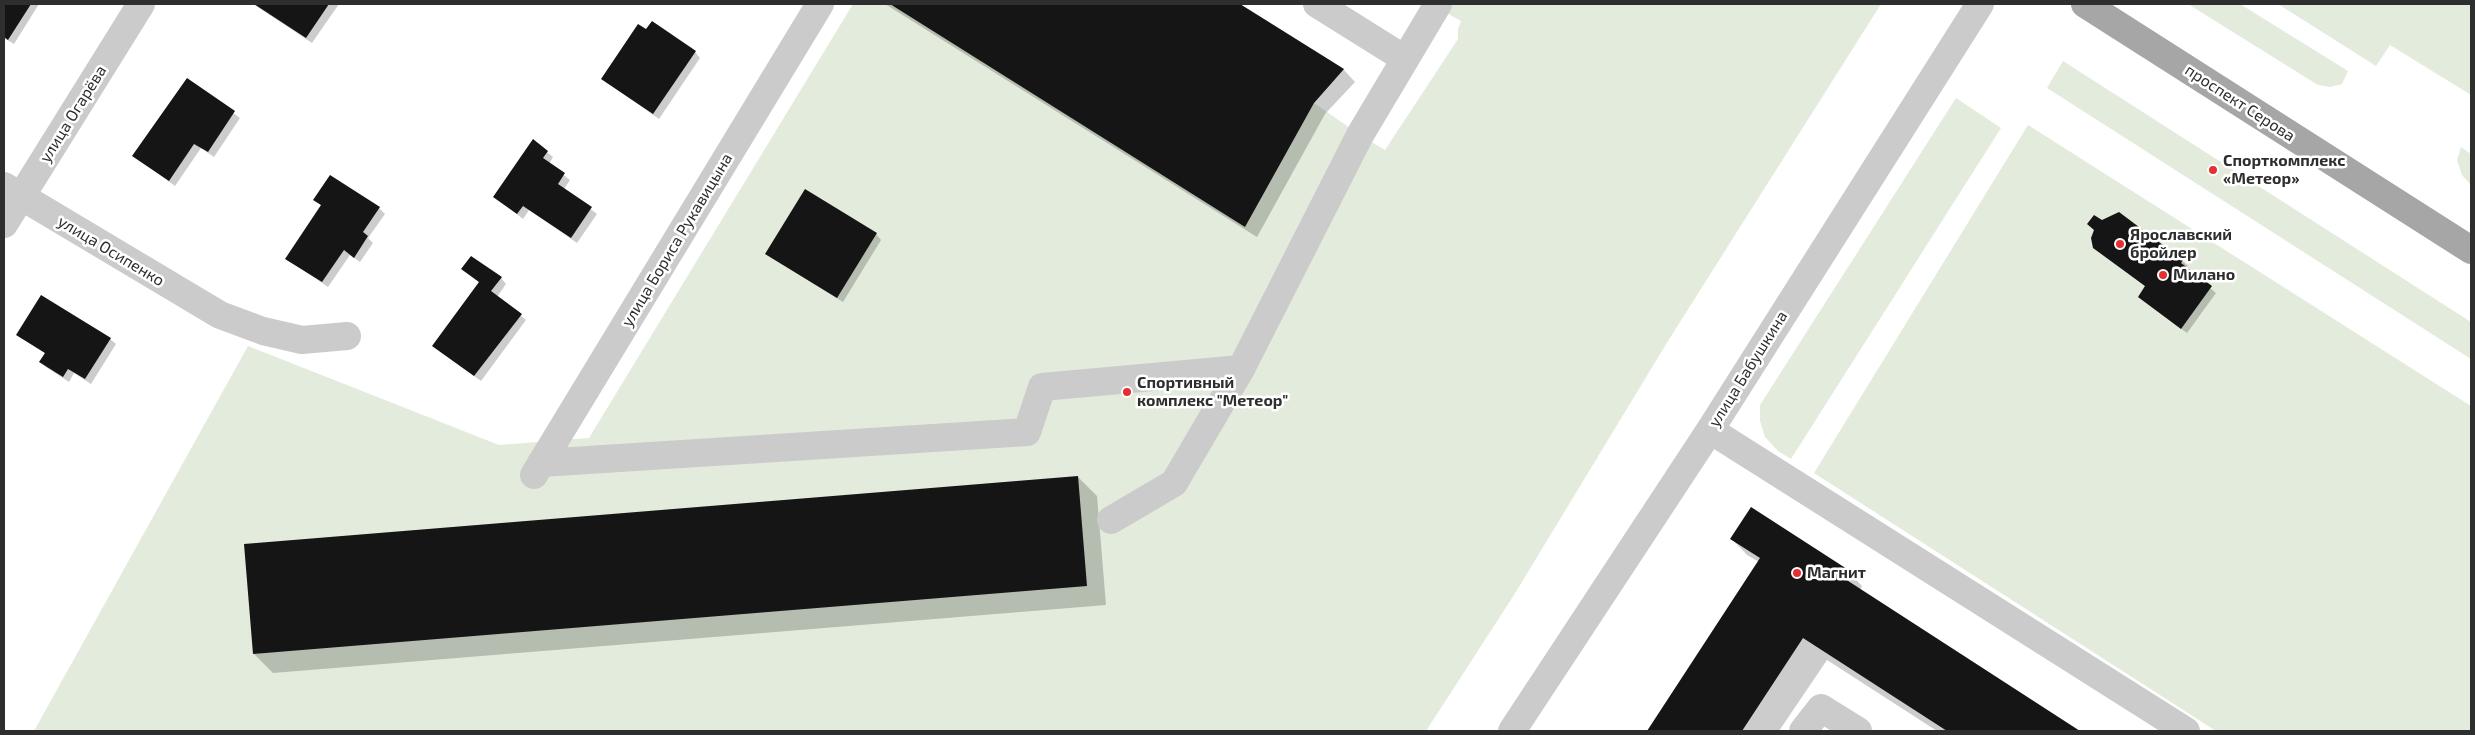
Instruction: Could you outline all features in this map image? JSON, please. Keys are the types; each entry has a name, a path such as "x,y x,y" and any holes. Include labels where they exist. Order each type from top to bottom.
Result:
{"main road":[{"name":"проспект Серова","path":"2085,4 2471,250"}],"street":[{"name":"улица Огарёва","path":"4,224 13,192 142,4"},
{"name":"улица Бориса Рукавицына","path":"820,4 537,470 1027,432 1042,386 1240,369"},
{"path":"1317,4 1405,59"},
{"path":"1111,520 1174,483 1240,369 1360,135 1438,4"},
{"name":"улица Бабушкина","path":"1512,731 1710,430 1980,4"},
{"name":"улица Осипенко","path":"13,192 220,316 263,331 302,340 347,336"},
{"path":"1710,430 2186,731"},
{"path":"1803,731 1821,708 1858,731"}],"green space":[{"name":"Спортивный комплекс \"Метеор\"","path":"853,4 1240,4 1344,69 1314,103 1385,150 1458,39 1458,29 1461,21 1430,4 1881,4 1668,341 1514,595 1426,731 34,731 248,346 499,445 589,438"},
{"path":"2188,4 2240,4 2348,71 2342,84 2330,87 2318,85"},
{"path":"2278,4 2471,4 2471,95 2390,45 2376,66"},
{"path":"2063,61 2471,322 2471,359 2047,88"},
{"path":"1956,98 2001,128 1791,459 1778,451 1765,437 1760,421 1760,405"},
{"path":"2028,125 2471,406 2471,731 2216,731 1814,473"},
{"path":"2461,147 2471,154 2471,185 2462,175 2457,160"}],"building":[{"path":"4,4 31,4 8,40 4,37"},
{"path":"254,4 329,4 306,38"},
{"path":"890,4 1240,4 1344,69 1314,103 1245,227"},
{"path":"652,21 696,51 653,114 601,79 638,24 646,29"},
{"path":"187,78 235,111 208,152 194,144 169,181 132,156"},
{"path":"533,139 548,151 543,158 565,173 558,184 592,207 571,238 523,206 517,214 493,197"},
{"path":"330,175 380,207 363,232 368,236 354,258 344,250 322,282 285,259 321,205 313,200"},
{"path":"805,189 877,233 837,298 765,254"},
{"name":"Милано","path":"2119,212 2183,260 2181,263 2212,286 2181,329 2138,297 2145,286 2093,248 2091,238 2094,230 2087,224 2094,215 2102,220"},
{"path":"471,256 502,277 491,291 522,314 474,376 432,346 479,282 461,269"},
{"path":"41,295 111,338 85,379 68,369 63,377 39,362 45,353 16,335"},
{"path":"1078,476 1087,586 253,654 244,544"},
{"path":"1751,507 1847,569 1842,577 2080,731 1947,731 1803,638 1742,731 1647,731 1760,558 1730,539"}],"place":[{"name":"Спорткомплекс «Метеор»","path":"2213,170"},
{"name":"Ярославский бройлер","path":"2120,244"},
{"name":"Милано","path":"2163,275"},
{"name":"Спортивный комплекс \"Метеор\"","path":"1127,392"},
{"name":"Магнит","path":"1797,573"}]}
